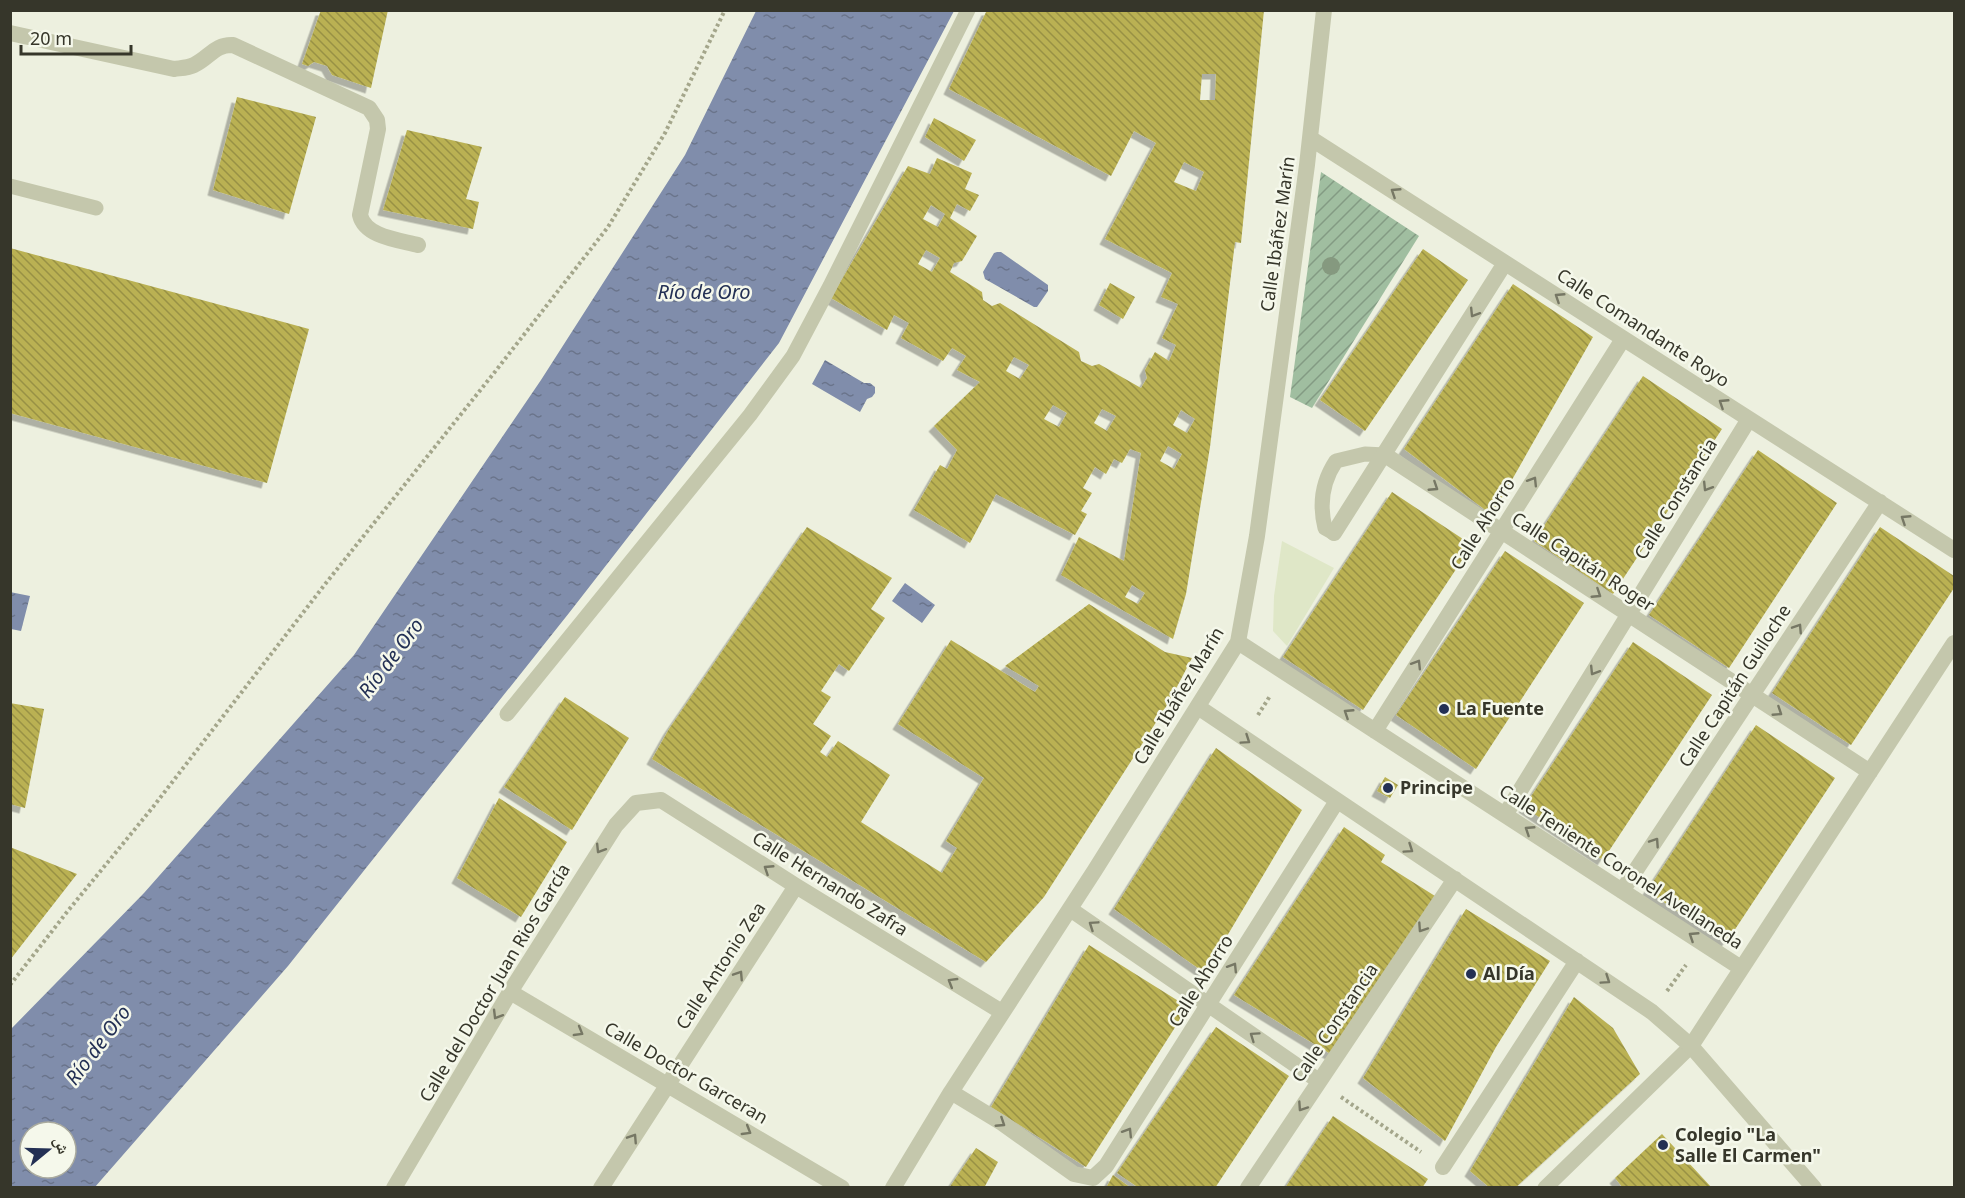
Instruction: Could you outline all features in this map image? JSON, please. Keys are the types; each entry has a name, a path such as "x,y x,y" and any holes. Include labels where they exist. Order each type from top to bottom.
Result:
{"street":[{"name":"Calle Ibáñez Marín","path":"893,1188 951,1092 1070,909 1238,642 1257,536 1310,138 1324,10"},
{"path":"10,33 174,69 195,65 216,48 233,45 369,108 377,120 378,129 360,215 361,220 369,230 418,245"},
{"name":"Calle Comandante Royo","path":"1310,138 1954,550"},
{"path":"1334,533 1505,263"},
{"name":"Calle Ahorro","path":"1375,731 1623,339"},
{"name":"Calle Constancia","path":"1505,815 1749,419"},
{"name":"Calle Capitán Roger","path":"1384,455 1870,772"},
{"name":"Calle Capitán Guiloche","path":"1622,891 1880,502"},
{"name":"Calle Teniente Coronel Avellaneda","path":"1238,642 1742,969"},
{"path":"1691,1046 1954,643"},
{"path":"1198,707 1652,1012 1691,1046 1814,1188"},
{"name":"Calle Hernando Zafra","path":"636,803 661,800 1002,1012"},
{"name":"Calle Ahorro","path":"951,1092 1002,1123 1074,1174 1093,1178 1106,1166 1337,801"},
{"name":"Calle del Doctor Juan Rios García","path":"394,1188 510,992 615,825 636,803"},
{"name":"Calle Constancia","path":"1248,1188 1455,879"},
{"name":"Calle Antonio Zea","path":"601,1188 796,886"},
{"path":"1070,909 1319,1081"},
{"path":"1443,1167 1577,961"},
{"name":"Calle Doctor Garceran","path":"510,992 842,1188"}],"lane":[{"path":"507,714 750,415 793,356 968,10"},
{"path":"10,186 96,208"},
{"path":"1334,533 1325,528 1322,513 1326,477 1336,461 1365,454 1384,455"},
{"path":"1545,1188 1691,1046"}],"path":[{"path":"10,986 608,227 665,133 725,10"},
{"path":"1243,738 1286,673"},
{"path":"1652,1012 1702,942"},
{"path":"1319,1081 1443,1167"}],"shaded area":[{"path":"1321,172 1419,236 1312,408 1290,397"},
{"path":"1282,541 1334,568 1287,646 1273,631 1274,596"}],"water":[{"name":"Río de Oro","path":"756,11 954,11 779,343 569,613 288,966 95,1187 11,1187 11,1029 144,893 354,655 541,380 685,155"},
{"path":"1001,252 1048,285 1048,291 1037,307 985,279 983,272 994,253"},
{"path":"825,360 875,387 875,393 867,399 860,412 812,384"},
{"path":"905,583 935,605 922,623 892,601"},
{"path":"10,592 30,596 21,631 11,629"}],"building":[{"path":"321,10 388,10 371,88 332,75 327,66 314,62 308,66 302,64"},
{"path":"987,10 1264,10 1241,243 1235,242 1210,447 1186,594 1173,639 1061,575 1079,537 1124,561 1141,453 1130,449 1122,463 1114,459 1106,474 1095,467 1083,488 1092,493 1081,511 1087,514 1075,535 996,494 970,543 914,510 940,465 947,469 957,450 934,426 980,382 957,370 966,356 952,348 943,361 901,338 909,323 894,315 887,330 831,298 908,166 930,174 937,158 972,173 965,189 979,195 970,211 957,204 950,218 977,236 962,261 954,263 950,272 982,292 983,300 992,306 1000,303 1079,352 1081,361 1092,366 1099,364 1141,388 1147,378 1145,370 1155,352 1169,361 1176,345 1162,338 1178,304 1161,297 1172,273 1105,239 1156,143 1134,131 1111,176 949,89","holes":["1202,74 1216,74 1215,100 1200,100","1184,162 1204,172 1196,191 1174,182","931,205 945,214 938,227 923,219","926,250 940,258 932,272 918,264","1014,357 1029,365 1020,379 1006,371","1053,405 1067,413 1059,427 1044,419","1102,409 1116,416 1107,431 1094,423","1181,410 1195,419 1187,433 1173,425","1168,446 1182,454 1174,469 1160,461","1132,585 1145,593 1138,604 1125,597"]},
{"path":"237,97 316,117 289,214 213,190"},
{"path":"934,118 976,140 964,161 925,137"},
{"path":"407,130 482,147 466,199 479,202 473,229 383,210"},
{"path":"10,248 309,329 267,483 10,413"},
{"path":"1423,249 1468,280 1365,431 1320,400"},
{"path":"1110,283 1135,297 1123,319 1099,305"},
{"path":"1513,284 1593,337 1492,515 1404,449"},
{"path":"1643,376 1722,429 1613,594 1534,541"},
{"path":"1758,450 1837,503 1729,668 1649,615"},
{"path":"1392,492 1472,545 1363,710 1283,657"},
{"path":"807,527 892,578 871,609 885,618 849,671 839,664 821,691 831,697 813,724 831,736 820,752 827,757 838,741 890,775 861,822 942,873 957,848 946,841 984,778 898,724 951,640 1035,692 1039,686 1005,666 1089,604 1165,652 1192,658 1169,702 1044,897 986,962 652,759 669,729"},
{"path":"1880,527 1954,576 1954,588 1851,745 1772,693"},
{"path":"1505,551 1584,603 1476,769 1396,715"},
{"path":"1633,642 1712,695 1603,860 1524,807"},
{"path":"565,697 629,738 572,830 504,787"},
{"path":"10,703 44,709 25,808 10,804"},
{"path":"1756,725 1835,778 1726,943 1647,891"},
{"path":"1216,748 1302,810 1205,973 1114,909"},
{"name":"Principe","path":"1385,777 1398,785 1390,798 1377,791"},
{"path":"499,798 567,842 521,917 457,878"},
{"path":"1344,827 1385,855 1381,862 1435,896 1334,1056 1234,995"},
{"path":"10,847 77,874 10,960"},
{"path":"1466,909 1550,961 1496,1047 1445,1141 1363,1078"},
{"path":"1089,945 1188,1007 1086,1167 991,1107"},
{"path":"1574,997 1613,1028 1640,1074 1515,1188 1490,1188 1470,1171"},
{"path":"1216,1027 1289,1076 1215,1188 1139,1188 1117,1173"},
{"path":"1333,1116 1428,1179 1422,1188 1285,1188"},
{"path":"1662,1134 1712,1188 1623,1188 1615,1178"},
{"path":"976,1148 998,1162 984,1188 949,1188"},
{"path":"1113,1175 1131,1188 1106,1188"}],"place":[{"name":"La Fuente","path":"1444,709"},
{"name":"Principe","path":"1388,788"},
{"name":"Al Día","path":"1471,974"},
{"name":"Colegio \"La Salle El Carmen\"","path":"1663,1145"}]}
